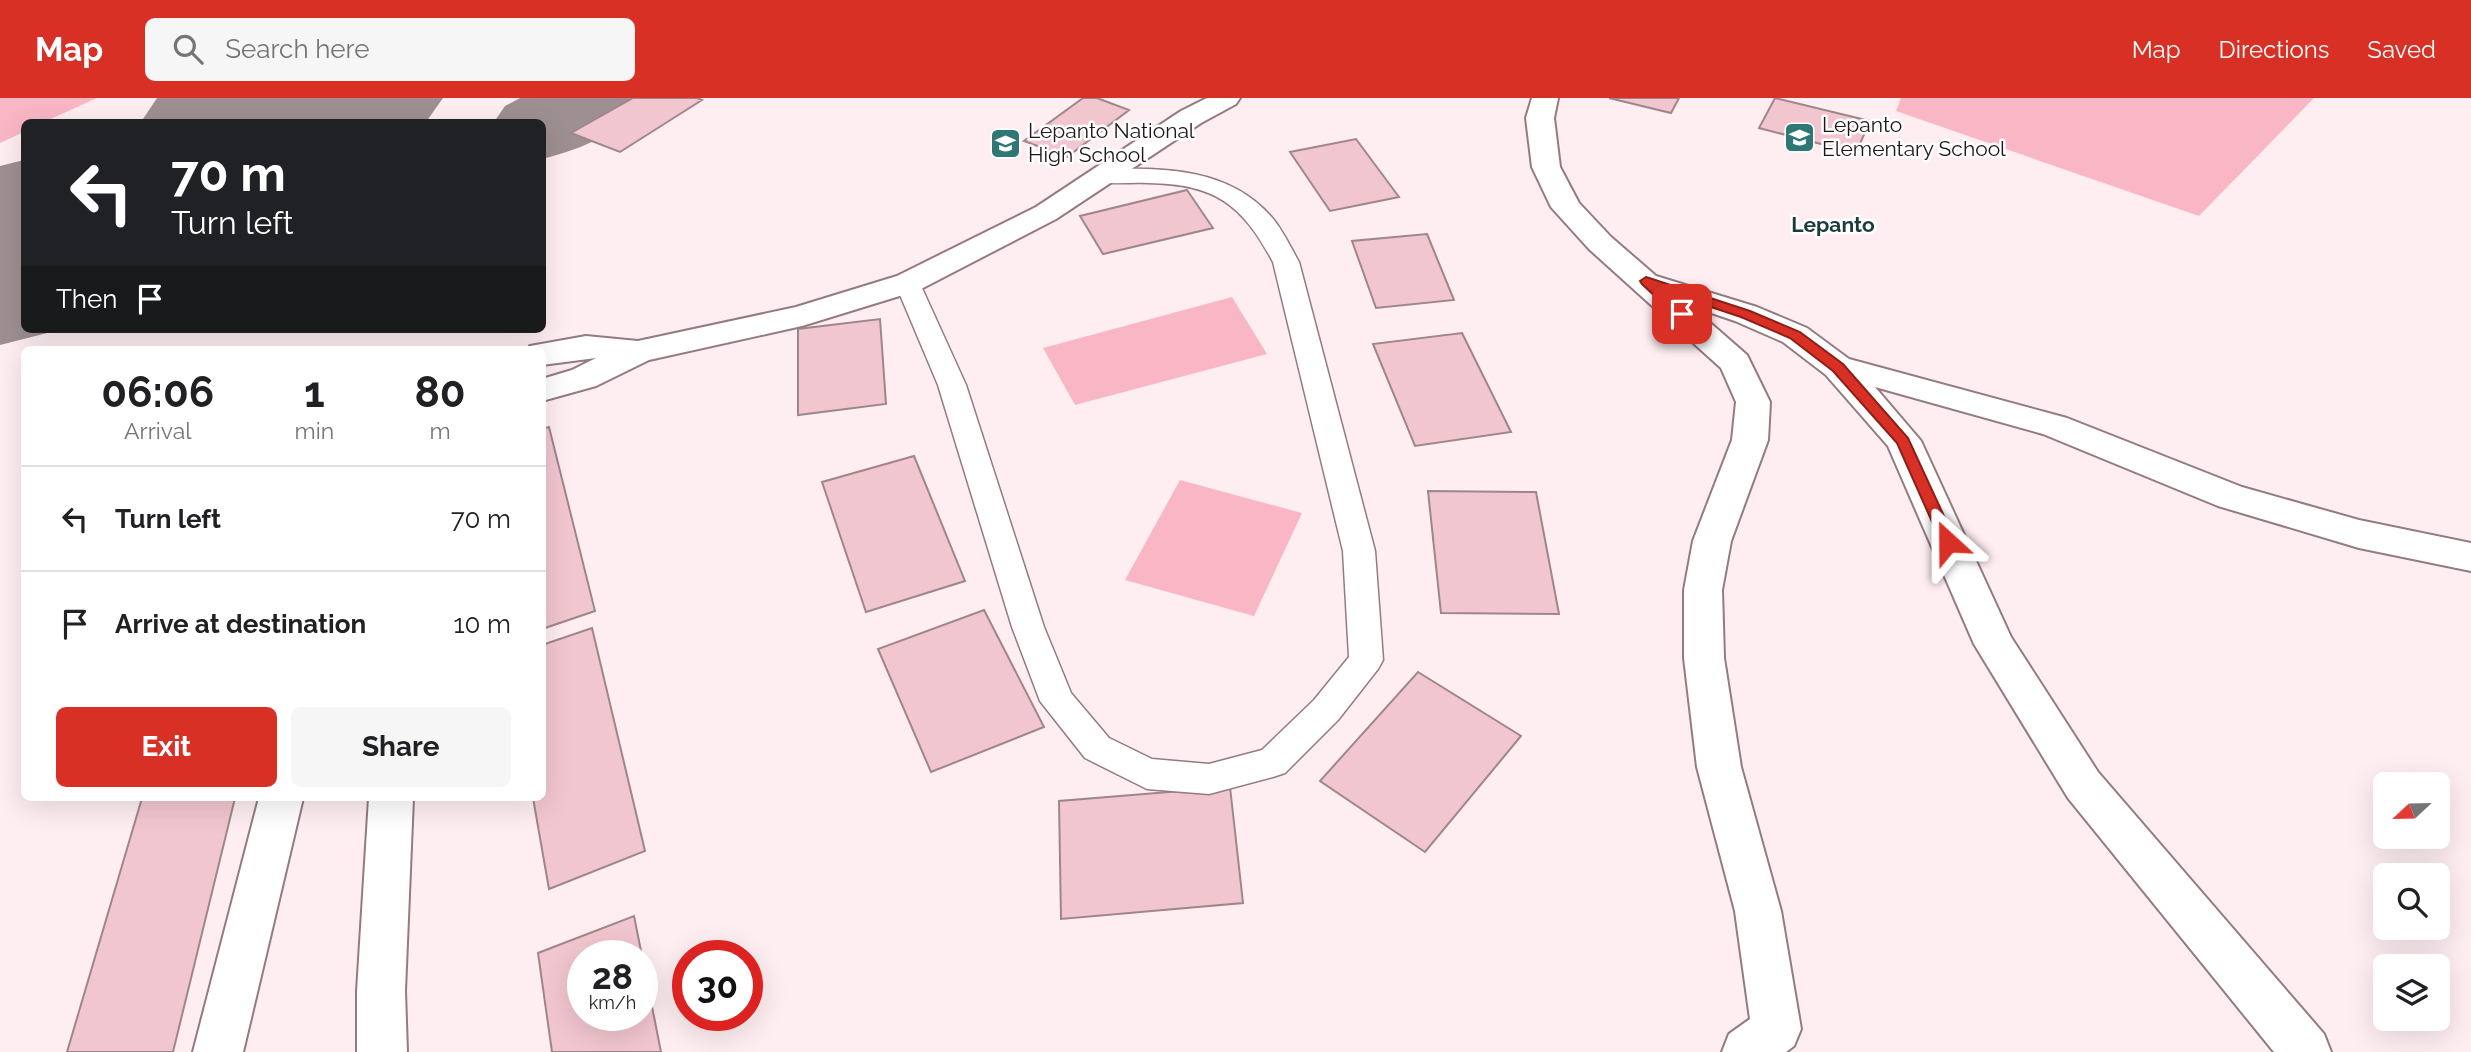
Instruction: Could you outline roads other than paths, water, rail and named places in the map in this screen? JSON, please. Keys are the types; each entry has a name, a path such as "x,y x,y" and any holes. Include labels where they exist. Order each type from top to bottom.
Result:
{"street":[{"path":"546,389 584,378 639,351 802,316 908,283 1046,213 1191,117 1227,98"},
{"path":"1545,98 1540,118 1546,167 1566,207 1600,243 1646,281 1735,363 1753,402 1750,440 1712,541 1703,590 1704,657 1719,767 1758,911 1771,1044"},
{"path":"1646,281 1746,314 1795,335 1838,368 1903,441 1994,644 2083,785 2306,1052"},
{"path":"546,353 586,347 639,351"},
{"path":"1838,368 1960,398 2055,426 2231,497 2359,534 2471,557"},
{"path":"218,1052 280,801"},
{"path":"382,1052 381,991 391,801"}],"lane":[{"path":"908,283 952,385 1028,627 1057,701 1097,748 1147,774 1209,779 1273,762 1326,710 1366,660 1359,551 1286,262 1265,225 1239,200 1203,181 1173,176 1101,176"}],"place":[{"name":"Lepanto Elementary School","path":"1799,137"},
{"name":"Lepanto National High School","path":"1005,143"}],"district":[{"name":"Lepanto","path":"1833,225"}]}
